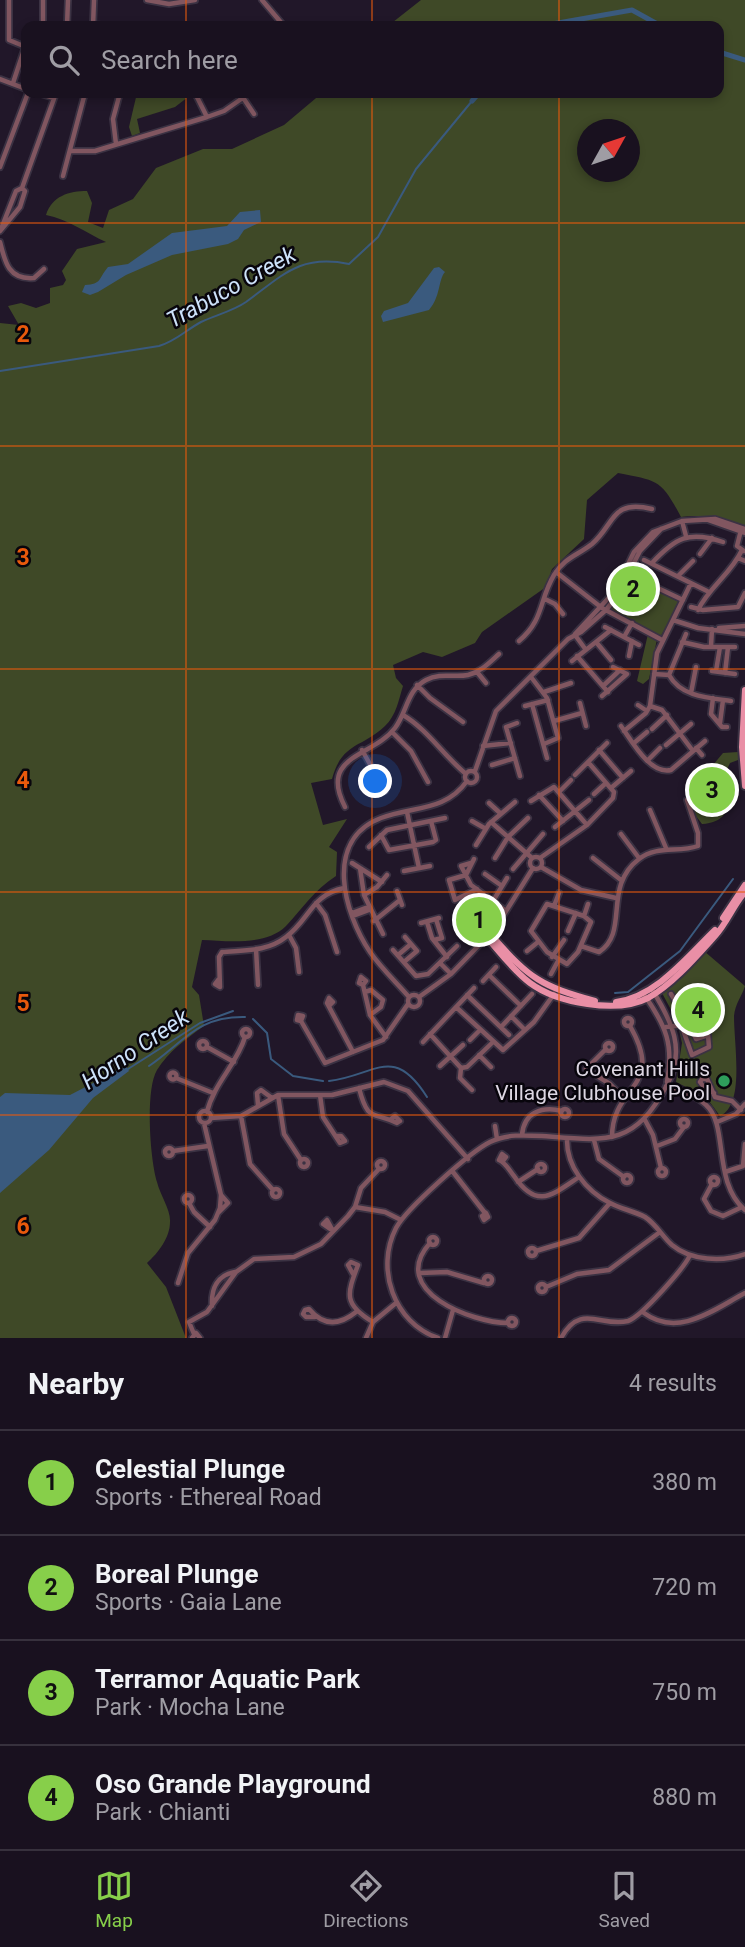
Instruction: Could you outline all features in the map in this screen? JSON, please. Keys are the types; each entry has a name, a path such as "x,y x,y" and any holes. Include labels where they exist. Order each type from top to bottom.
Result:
{"main road":[{"path":"745,690 741,747 745,786"},
{"path":"653,991 716,930 745,885"},
{"path":"488,936 519,974 537,987 607,1006 629,1004 653,991 714,937 745,892"}],"street":[{"path":"9,0 9,40 21,45"},
{"path":"43,0 43,21"},
{"path":"67,21 68,0"},
{"path":"93,21 94,0"},
{"path":"148,0 169,4 195,0"},
{"path":"262,0 281,21"},
{"path":"13,83 21,61"},
{"path":"0,79 21,88"},
{"path":"0,167 25,98"},
{"path":"0,232 13,211 16,191 22,188 54,98"},
{"path":"63,176 84,98"},
{"path":"116,144 113,119 119,98"},
{"path":"198,98 207,117"},
{"path":"70,151 95,151 207,117 224,111 239,98"},
{"path":"244,98 254,114"},
{"path":"0,242 8,270 14,275 34,278 44,269"},
{"path":"519,641 539,619 556,572 562,563 597,539 614,514 633,507 652,509"},
{"path":"410,1006 409,997 369,951 352,915 344,888 343,862 348,846 360,832 379,819 441,804 467,781 477,780 475,771 496,711 617,596 626,573 640,551 661,529 682,521 708,520 743,530 737,546 744,551 721,580 707,591 698,610"},
{"path":"682,521 685,536"},
{"path":"652,563 667,547 685,536 712,538 723,542"},
{"path":"701,537 701,552 712,538"},
{"path":"738,558 745,561"},
{"path":"644,560 707,591"},
{"path":"678,576 692,561"},
{"path":"556,572 604,609 662,640"},
{"path":"626,573 683,600"},
{"path":"691,583 662,640 649,708 622,728 648,760 665,771 705,741"},
{"path":"691,607 698,610 738,607 745,593"},
{"path":"545,599 555,604 563,614"},
{"path":"673,620 698,628 745,634"},
{"path":"625,637 632,624"},
{"path":"713,629 735,624 745,625"},
{"path":"605,627 639,645"},
{"path":"711,646 713,629"},
{"path":"572,661 611,630"},
{"path":"669,675 685,634"},
{"path":"575,635 586,650"},
{"path":"629,656 632,641"},
{"path":"596,642 611,660"},
{"path":"682,642 735,647"},
{"path":"720,647 714,671 735,674"},
{"path":"725,673 728,647"},
{"path":"345,807 338,782 340,772 346,762 392,732 417,685 442,674 477,672 499,654"},
{"path":"577,656 608,692"},
{"path":"602,696 627,674 613,667"},
{"path":"691,693 696,667"},
{"path":"602,686 621,670"},
{"path":"477,672 486,683"},
{"path":"654,674 669,675"},
{"path":"669,675 673,682 691,693 731,701"},
{"path":"531,677 548,700 558,738 544,744"},
{"path":"544,692 571,683"},
{"path":"417,685 429,698 464,722"},
{"path":"713,698 711,714 719,724 727,727"},
{"path":"526,706 548,700"},
{"path":"719,724 723,700"},
{"path":"532,704 547,758"},
{"path":"580,704 586,726"},
{"path":"638,705 667,715 679,734 702,755"},
{"path":"554,721 583,713"},
{"path":"403,715 424,729 447,758 466,774 467,781"},
{"path":"634,743 667,715"},
{"path":"517,723 506,727 520,776"},
{"path":"648,760 691,724"},
{"path":"392,732 411,751 429,782"},
{"path":"483,746 511,743"},
{"path":"575,775 607,743"},
{"path":"362,750 385,791"},
{"path":"599,750 622,778"},
{"path":"492,765 515,758"},
{"path":"532,858 540,858 587,825 613,798 612,790 588,762"},
{"path":"466,774 475,771"},
{"path":"612,790 631,771"},
{"path":"559,792 571,780"},
{"path":"594,794 606,783"},
{"path":"531,801 554,787 587,825"},
{"path":"539,795 563,821"},
{"path":"555,827 589,800"},
{"path":"581,946 599,952 604,949 615,926 616,898 621,880 639,859 666,848 693,848 699,845 687,800"},
{"path":"476,845 491,822 514,802"},
{"path":"489,803 500,813"},
{"path":"650,810 666,848"},
{"path":"407,812 419,868"},
{"path":"369,847 387,830 445,818"},
{"path":"495,858 508,836 528,818"},
{"path":"381,835 389,850 415,846 436,840 431,821"},
{"path":"472,821 486,829"},
{"path":"409,997 419,997 452,974 488,936 533,868 532,858 526,850 491,822"},
{"path":"513,869 526,850 543,834"},
{"path":"621,834 639,859"},
{"path":"540,858 541,866"},
{"path":"593,858 621,880"},
{"path":"473,861 461,866 466,875 504,914"},
{"path":"352,863 382,882"},
{"path":"404,871 430,866"},
{"path":"533,868 541,866 581,890 616,898"},
{"path":"360,868 364,895 374,921 383,934"},
{"path":"485,874 502,886"},
{"path":"364,895 387,875"},
{"path":"466,875 449,880 455,900 477,889"},
{"path":"493,901 507,878"},
{"path":"218,980 222,952 274,945 289,935 325,893 344,888"},
{"path":"374,921 401,902 397,891"},
{"path":"554,906 559,893"},
{"path":"316,903 325,915 337,952"},
{"path":"584,916 588,904"},
{"path":"543,906 554,906 584,916 591,922 581,946 568,964 552,957 531,931 543,906"},
{"path":"352,915 369,908"},
{"path":"568,931 576,913"},
{"path":"434,940 442,938 438,919 424,922 434,940 447,957"},
{"path":"289,935 296,948 299,972"},
{"path":"404,962 417,951 405,937"},
{"path":"552,957 564,940"},
{"path":"527,951 538,942"},
{"path":"398,955 411,944"},
{"path":"393,950 416,976 428,974 457,946"},
{"path":"256,949 258,985"},
{"path":"551,974 558,961"},
{"path":"440,963 452,974"},
{"path":"483,981 496,967"},
{"path":"489,975 521,1006"},
{"path":"363,985 370,1015 386,1037"},
{"path":"423,1042 474,988"},
{"path":"365,992 371,990 383,1000 381,1007 370,1015"},
{"path":"439,1338 419,1329 396,1303 388,1277 387,1258 401,1220 468,1159 497,1139 522,1136 594,1140 612,1137 645,1120 666,1086 678,1051 673,1026 653,991"},
{"path":"457,1007 503,1050 525,1030 555,992"},
{"path":"666,1027 682,1023 691,1027 704,1024 710,1046 692,1055 682,1023 684,1015 671,994"},
{"path":"467,995 509,1035"},
{"path":"500,1027 532,995"},
{"path":"301,1021 322,1062 328,1063 386,1037 410,1006 419,1004 419,997"},
{"path":"645,997 666,1027 670,1052 666,1086"},
{"path":"330,1004 353,1052"},
{"path":"511,1016 525,1030"},
{"path":"612,1137 614,1114 639,1082 643,1070 640,1046 630,1026"},
{"path":"691,1027 696,1039 708,1035"},
{"path":"470,1040 480,1030"},
{"path":"430,1034 452,1055 461,1068 460,1078 472,1090"},
{"path":"177,1283 188,1253 218,1213 221,1195 204,1124 199,1116 207,1112 213,1093 234,1062 245,1037"},
{"path":"461,1068 493,1042"},
{"path":"440,1066 463,1045"},
{"path":"207,1047 234,1062"},
{"path":"606,1049 586,1069 610,1084 624,1098"},
{"path":"670,1052 678,1051"},
{"path":"479,1055 491,1067"},
{"path":"176,1078 213,1093"},
{"path":"204,1124 211,1118 241,1116 278,1096 320,1095 384,1082 408,1091 468,1159"},
{"path":"666,1086 704,1102 717,1122 730,1191 743,1208 723,1216 711,1211 704,1199 712,1184"},
{"path":"359,1088 363,1103 376,1118 391,1119"},
{"path":"258,1105 256,1097 261,1090 272,1098"},
{"path":"714,1093 715,1097 733,1101 741,1110"},
{"path":"320,1095 323,1117 336,1136"},
{"path":"278,1096 284,1134 301,1160"},
{"path":"717,1122 741,1110 745,1104"},
{"path":"522,1136 525,1123 535,1112 547,1109 562,1111"},
{"path":"207,1112 211,1118"},
{"path":"241,1116 247,1157 254,1170 273,1190"},
{"path":"645,1120 657,1146 661,1168"},
{"path":"495,1126 497,1139"},
{"path":"657,1146 675,1139 684,1127"},
{"path":"567,1138 569,1157 579,1177 610,1203 644,1217 677,1249 690,1255 720,1258 745,1254"},
{"path":"594,1140 600,1158 624,1177"},
{"path":"725,1172 743,1166 745,1144"},
{"path":"173,1151 208,1146"},
{"path":"503,1161 525,1191 537,1197 546,1197 579,1177"},
{"path":"200,1338 193,1336 189,1322 212,1306 236,1272 254,1259 294,1257 309,1251 334,1231 355,1207 361,1188 379,1169"},
{"path":"518,1182 538,1169"},
{"path":"453,1172 485,1213"},
{"path":"189,1203 194,1212 210,1227"},
{"path":"536,1251 579,1238 610,1203"},
{"path":"355,1207 385,1212 401,1220"},
{"path":"546,1287 577,1274 609,1270 660,1232"},
{"path":"430,1243 422,1252 420,1273 429,1294 453,1310 508,1323"},
{"path":"561,1338 569,1327 584,1318 622,1322 644,1312 664,1285 683,1268 690,1255"},
{"path":"212,1306 216,1284 224,1275 236,1272"},
{"path":"420,1273 447,1272 484,1283"},
{"path":"354,1273 349,1293 356,1311 373,1322"},
{"path":"644,1312 667,1326 688,1325 745,1291"},
{"path":"366,1338 373,1322 396,1303"},
{"path":"445,1338 453,1310"},
{"path":"315,1317 342,1322 356,1311"}],"green space":[{"path":"421,0 745,0 745,527 706,517 681,517 663,488 650,480 618,473 587,500 584,539 552,569 546,587 482,632 475,643 442,657 423,652 393,665 396,678 403,686 389,722 341,758 332,779 311,783 323,825 347,819 329,847 337,852 336,876 315,893 286,926 268,937 246,941 202,940 192,987 199,995 204,1026 167,1057 153,1080 150,1108 152,1158 170,1222 163,1245 147,1263 166,1287 186,1338 0,1338 0,323 19,325 8,306 21,303 36,308 50,303 50,288 63,285 66,280 62,271 77,249 106,242 69,223 46,215 57,199 74,192 87,191 92,203 88,222 103,228 109,210 133,199 156,168 203,149 232,149 284,125 316,98 724,98 724,21 394,21"},
{"path":"136,98 187,98 175,107 137,119 140,133 132,136 129,127"},
{"path":"628,575 679,602 661,636 610,610"},
{"path":"648,634 657,639 649,679 643,684 637,681"},
{"path":"738,752 738,760 730,763 727,772 727,801 723,816 702,824 693,812 697,776 708,771 723,753"},
{"path":"704,951 745,986 734,1016 736,1073 733,1100 728,1110 720,1116 706,1097 676,1082 682,1043 677,1021 662,993"}],"water":[{"path":"260,210 261,222 244,230 238,239 228,244 172,255 126,275 98,292 90,295 82,292 85,285 99,280 108,267 128,264 172,233 227,226 240,212"},
{"path":"439,267 445,272 436,299 429,310 383,322 381,316 384,311 408,303 434,268"},
{"path":"126,1066 129,1071 93,1098 49,1150 0,1193 0,1097 5,1093 70,1095"}],"waterway":[{"name":"Trabuco Creek","path":"569,21 632,10 652,21"},
{"name":"Trabuco Creek","path":"724,54 745,60"},
{"name":"Trabuco Creek","path":"0,371 159,346 201,322 241,305 293,269 317,262 349,264 378,237 416,169 472,101"},
{"path":"615,993 628,992 680,951 733,879"},
{"name":"Horno Creek","path":"128,1069 200,1023 233,1011"},
{"name":"Horno Creek","path":"149,1066 203,1026 215,1021 245,1017"},
{"path":"253,1019 267,1033 271,1059 293,1076 323,1081"},
{"path":"329,1081 382,1067 393,1067 404,1071 427,1097"}],"place":[{"name":"Boreal Plunge","path":"633,589"},
{"name":"Terramor Aquatic Park","path":"712,790"},
{"name":"Celestial Plunge","path":"479,920"},
{"name":"Oso Grande Playground","path":"698,1010"},
{"name":"Covenant Hills Village Clubhouse Pool","path":"724,1081"}]}
